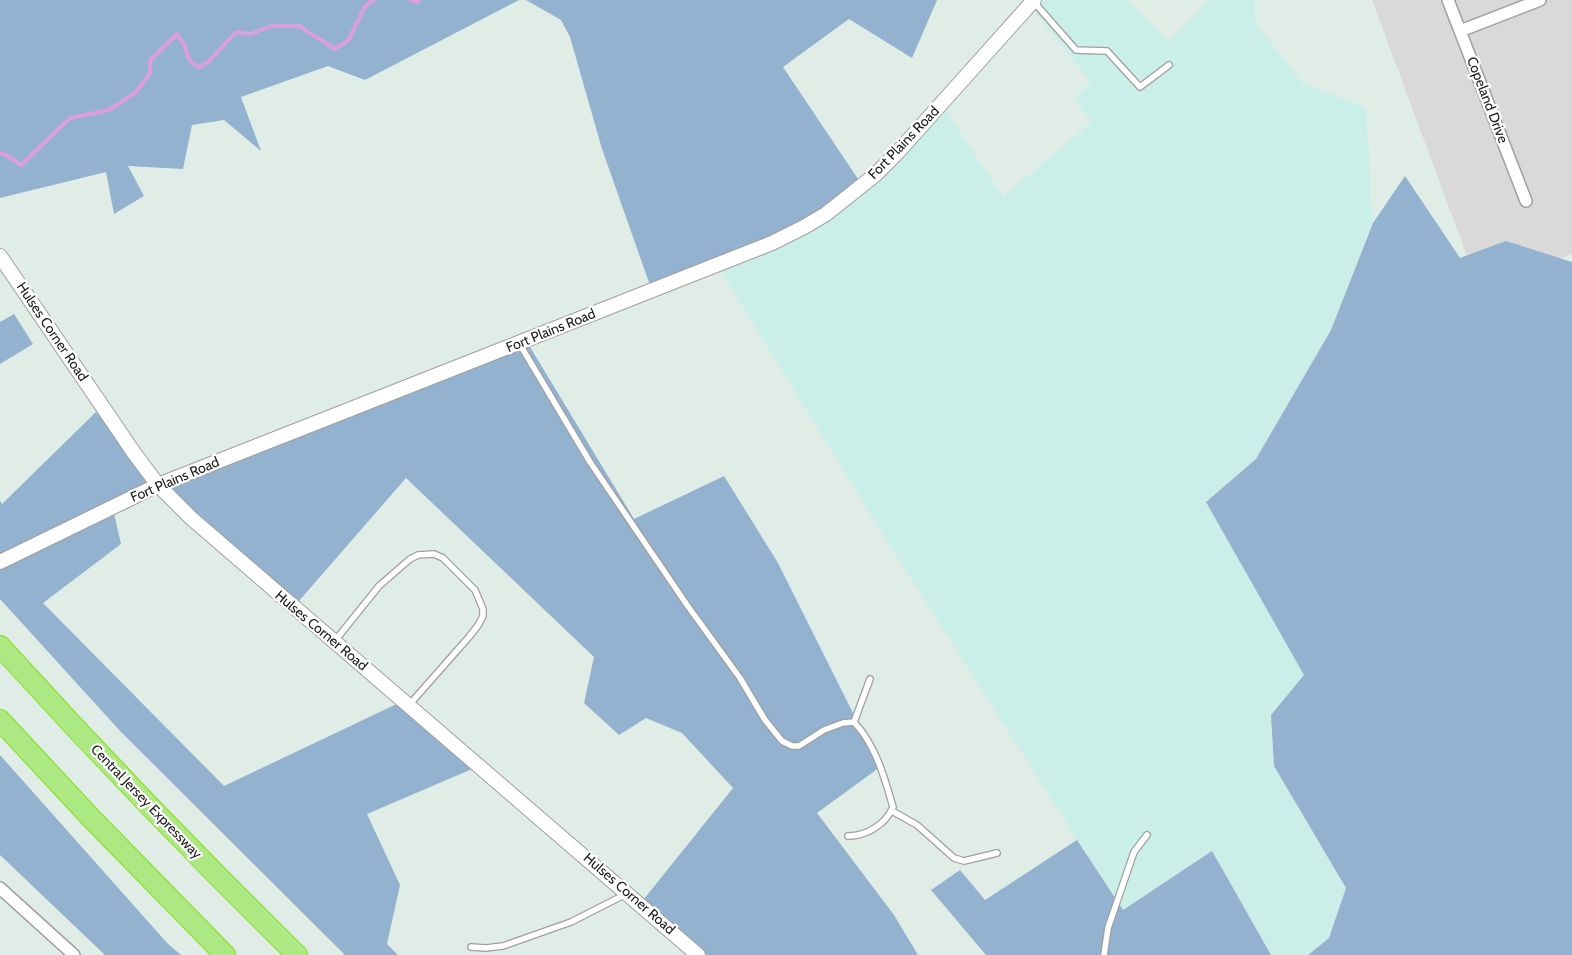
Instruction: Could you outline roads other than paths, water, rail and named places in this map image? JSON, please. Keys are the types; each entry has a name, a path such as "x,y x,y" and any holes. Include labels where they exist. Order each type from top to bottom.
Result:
{"highway":[{"name":"Central Jersey Expressway","path":"0,646 117,772 226,885 297,955"},
{"path":"0,720 91,818 225,955"}],"street":[{"name":"Copeland Drive","path":"1448,0 1526,201"},
{"path":"1460,31 1540,0"},
{"name":"Fort Plains Road","path":"0,562 158,485 772,243 804,227 826,214 875,175 1034,1"},
{"name":"Hulses Corner Road","path":"0,256 158,485 190,518 410,705 698,955"},
{"path":"0,888 74,955"}],"lane":[{"path":"1034,1 1076,50 1107,51 1140,87 1169,65"},
{"path":"519,344 590,462 687,605 740,678 765,720 782,741 792,746 800,746 824,730 843,723 854,722"},
{"path":"334,642 379,586 410,559 418,555 434,554 443,558 475,590 483,609 483,616 480,624 410,705"},
{"path":"854,722 870,679"},
{"path":"848,836 856,836 879,826 889,817 893,807 879,760 863,732 854,722"},
{"path":"892,811 917,826 954,858 964,861 997,853"},
{"path":"1104,955 1108,928 1134,852 1146,835"},
{"path":"471,947 503,946 571,922 628,893"}],"waterway":[{"path":"0,154 3,153 21,165 70,118 109,110 136,92 150,73 150,60 177,34 184,44 188,58 192,63 200,67 208,62 236,32 251,34 271,26 300,26 334,49 348,41 365,6 374,0"},
{"path":"411,0 417,2 419,0"}]}
